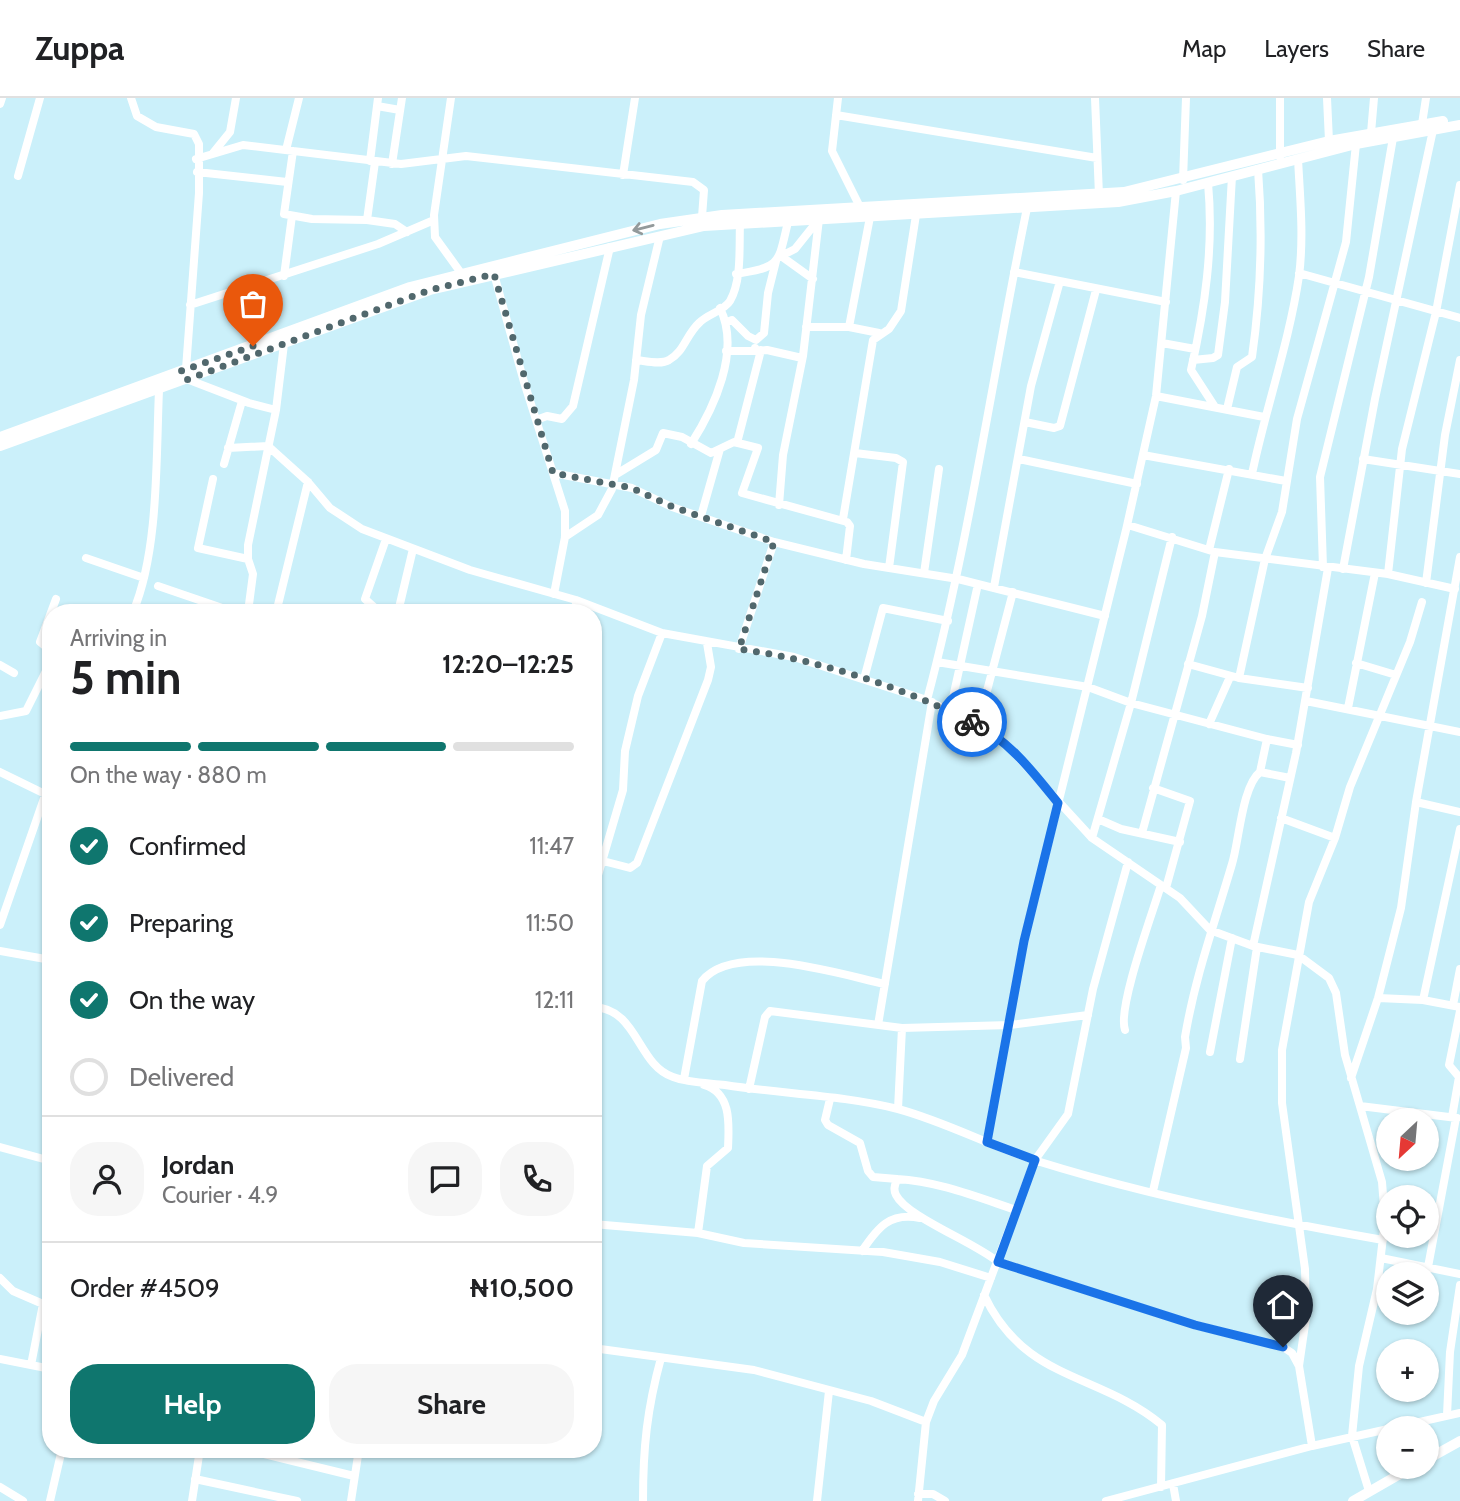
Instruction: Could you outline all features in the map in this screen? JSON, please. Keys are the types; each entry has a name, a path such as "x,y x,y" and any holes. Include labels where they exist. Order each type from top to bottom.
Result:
{"main road":[{"path":"0,446 159,390 184,374 358,305 461,273 660,224 702,217 1099,195 1280,159 1298,159 1422,124 1460,118"},
{"path":"0,437 184,374 284,344 430,290 704,226 1118,202 1176,191 1258,169 1329,141 1371,133 1433,130 1460,125"}],"street":[{"path":"0,104 2,98"},
{"path":"18,176 40,98"},
{"path":"131,98 137,116 156,127 194,134 199,144 199,193 184,374 242,401 276,410"},
{"path":"212,156 230,132 236,98"},
{"path":"299,98 290,151 284,215 367,220 395,224 407,232"},
{"path":"392,164 402,98"},
{"path":"451,98 434,220 435,237 461,273"},
{"path":"623,175 635,98"},
{"path":"838,98 832,151 861,209"},
{"path":"1095,98 1099,195"},
{"path":"1183,180 1186,98"},
{"path":"1280,98 1280,159"},
{"path":"1327,98 1329,141"},
{"path":"1371,133 1374,98"},
{"path":"1422,124 1426,98"},
{"path":"367,220 377,100 400,110"},
{"path":"836,115 1097,158"},
{"path":"1343,569 1363,459 1433,130"},
{"path":"1240,1059 1255,946 1298,745 1326,567 1320,477 1366,292 1394,133"},
{"path":"1209,724 1234,677 1265,559 1278,528 1297,419 1346,242 1356,144"},
{"path":"197,159 235,146 392,164 466,156 693,182 704,190 702,217"},
{"path":"1252,474 1264,417 1290,324 1299,273 1302,230 1298,159"},
{"path":"1227,409 1237,367 1252,357 1257,323 1262,259 1258,169"},
{"path":"197,172 287,182"},
{"path":"1193,360 1213,358 1217,355 1225,302 1232,176"},
{"path":"1208,183 1211,211 1208,270 1192,375 1215,407"},
{"path":"1388,574 1399,467 1436,312 1460,185"},
{"path":"987,1142 1024,941 1128,525 1156,396 1176,191"},
{"path":"878,1025 937,662 958,579 1027,208"},
{"path":"843,519 873,340 879,333 889,329 901,311 916,215"},
{"path":"284,276 292,216"},
{"path":"849,327 870,217"},
{"path":"736,274 756,271 795,249 819,219"},
{"path":"779,505 783,455 802,358 819,219"},
{"path":"190,305 284,276 434,220"},
{"path":"756,340 764,333 768,293 788,222"},
{"path":"636,360 666,362 681,352 687,334 704,317 720,309 731,299 740,224"},
{"path":"565,537 598,515 613,485 636,360 641,315 660,236"},
{"path":"536,420 547,416 562,419 573,406 610,247"},
{"path":"779,259 813,279"},
{"path":"1014,272 1166,302"},
{"path":"1299,273 1460,318"},
{"path":"494,274 565,511 565,537 554,594"},
{"path":"994,587 1025,422 1060,281"},
{"path":"1025,422 1054,428 1060,426 1096,290"},
{"path":"691,444 712,408 726,351 727,322 720,309"},
{"path":"727,322 732,320 756,340"},
{"path":"806,327 849,327 879,333"},
{"path":"737,443 758,351 756,340"},
{"path":"1162,343 1195,349"},
{"path":"249,604 253,574 248,559 276,410 284,344"},
{"path":"726,351 758,351 802,358"},
{"path":"1426,583 1446,425 1460,360"},
{"path":"136,604 144,578 155,476 159,390"},
{"path":"1156,396 1264,417"},
{"path":"224,464 242,401"},
{"path":"615,475 656,450 663,433 682,437 711,453 737,443 758,448 742,493 779,505 843,519 850,526 846,560"},
{"path":"228,448 268,446 308,482 330,508 346,520 386,539 470,570 586,604"},
{"path":"701,516 720,449"},
{"path":"855,453 896,458 903,462 889,568"},
{"path":"1143,455 1286,481"},
{"path":"1019,458 1136,484"},
{"path":"1363,459 1399,467 1460,474"},
{"path":"923,573 940,469"},
{"path":"1142,833 1188,664 1229,469"},
{"path":"553,473 645,492 701,516 774,542 846,560 994,587 1105,616"},
{"path":"213,479 198,548 248,559"},
{"path":"278,604 308,482"},
{"path":"1128,525 1212,551 1388,574 1455,589"},
{"path":"1092,838 1131,703 1172,537"},
{"path":"371,604 365,599 386,539"},
{"path":"739,649 774,542"},
{"path":"400,604 413,549"},
{"path":"1351,1078 1378,998 1401,908 1416,802 1460,557"},
{"path":"86,558 144,578"},
{"path":"1348,708 1375,573"},
{"path":"950,711 978,584"},
{"path":"158,586 210,604"},
{"path":"978,724 1013,592"},
{"path":"53,604 55,599"},
{"path":"1312,1446 1299,1366 1306,1318 1305,1269 1282,1103 1282,1050 1309,902 1335,838 1350,787 1410,642 1422,602"},
{"path":"864,679 883,608 948,621"},
{"path":"602,610 662,633 794,657 930,701 978,724 1005,743 1092,838 1163,886 1210,930 1255,946 1298,955 1329,978 1336,993 1345,1055 1382,1185"},
{"path":"602,864 623,790 625,751 638,696 662,633"},
{"path":"603,861 630,868 636,866 708,680 711,667 707,643"},
{"path":"937,662 1088,687 1131,703 1298,745"},
{"path":"1356,663 1396,675"},
{"path":"1188,664 1234,677 1308,688"},
{"path":"0,665 14,673"},
{"path":"0,716 26,711 42,679"},
{"path":"1306,701 1460,732"},
{"path":"1153,1191 1210,930 1233,862 1250,788 1260,772 1266,739"},
{"path":"0,772 42,793"},
{"path":"1260,772 1290,778"},
{"path":"1125,1030 1129,992 1180,842 1190,801 1153,788"},
{"path":"1416,802 1460,812"},
{"path":"0,925 42,803"},
{"path":"1281,818 1335,838"},
{"path":"1098,819 1180,842"},
{"path":"1423,1000 1460,829"},
{"path":"945,1501 933,1494 918,1497 926,1422 934,1401 962,1355 1035,1160 1068,1114 1088,1015 1128,862"},
{"path":"1210,1052 1231,938"},
{"path":"0,951 42,958"},
{"path":"684,1079 702,981 709,973 747,962 784,964 885,984"},
{"path":"1429,1262 1456,1118 1459,1077 1449,1065 1458,1008 1460,969"},
{"path":"1378,998 1423,1000 1458,1008"},
{"path":"602,1009 614,1012 638,1036 655,1064 666,1074 711,1087 730,1115 727,1148 707,1166 698,1233"},
{"path":"749,1089 765,1017 770,1011 902,1027 1010,1025 1088,1015"},
{"path":"898,1110 902,1027"},
{"path":"684,1079 898,1110 1035,1160 1298,1225 1376,1239"},
{"path":"830,1099 825,1120 828,1125 860,1143 868,1171 873,1177 956,1190 1016,1210"},
{"path":"1360,1106 1456,1118"},
{"path":"0,1147 42,1159"},
{"path":"897,1179 894,1187 897,1198 924,1219 985,1251 998,1262 1195,1325 1283,1347 1292,1353 1299,1366"},
{"path":"862,1251 887,1222 904,1215 924,1219"},
{"path":"602,1225 698,1233 744,1242 862,1251 940,1262 991,1278"},
{"path":"1370,1491 1352,1436 1359,1366 1377,1289 1382,1248"},
{"path":"1381,1258 1402,1262"},
{"path":"1439,1269 1460,1273"},
{"path":"0,1278 13,1291 42,1304"},
{"path":"1447,1415 1450,1352 1460,1285"},
{"path":"984,1295 1001,1325 1026,1352 1065,1375 1126,1399 1162,1425 1160,1487"},
{"path":"31,1365 42,1309"},
{"path":"602,1349 745,1368 871,1401 926,1422"},
{"path":"643,1501 643,1444 648,1407 661,1358"},
{"path":"0,1359 42,1367"},
{"path":"817,1501 829,1391"},
{"path":"1106,1501 1352,1436 1460,1413"},
{"path":"1439,1454 1459,1446"},
{"path":"51,1501 60,1458"},
{"path":"192,1501 198,1458"},
{"path":"280,1458 354,1476"},
{"path":"351,1501 357,1458"},
{"path":"195,1479 297,1501"},
{"path":"1353,1501 1391,1479"},
{"path":"1173,1484 1176,1501"},
{"path":"0,1487 23,1501"}],"way so far":[{"path":"253,346 181,371 186,380 430,290 494,274 524,383 553,473 645,492 673,507 774,542 739,649 794,657 927,700 972,722"}],"route":[{"path":"972,722 1005,743 1058,803 1024,941 987,1142 1035,1160 998,1262 1080,1291 1195,1325 1283,1347"}]}
